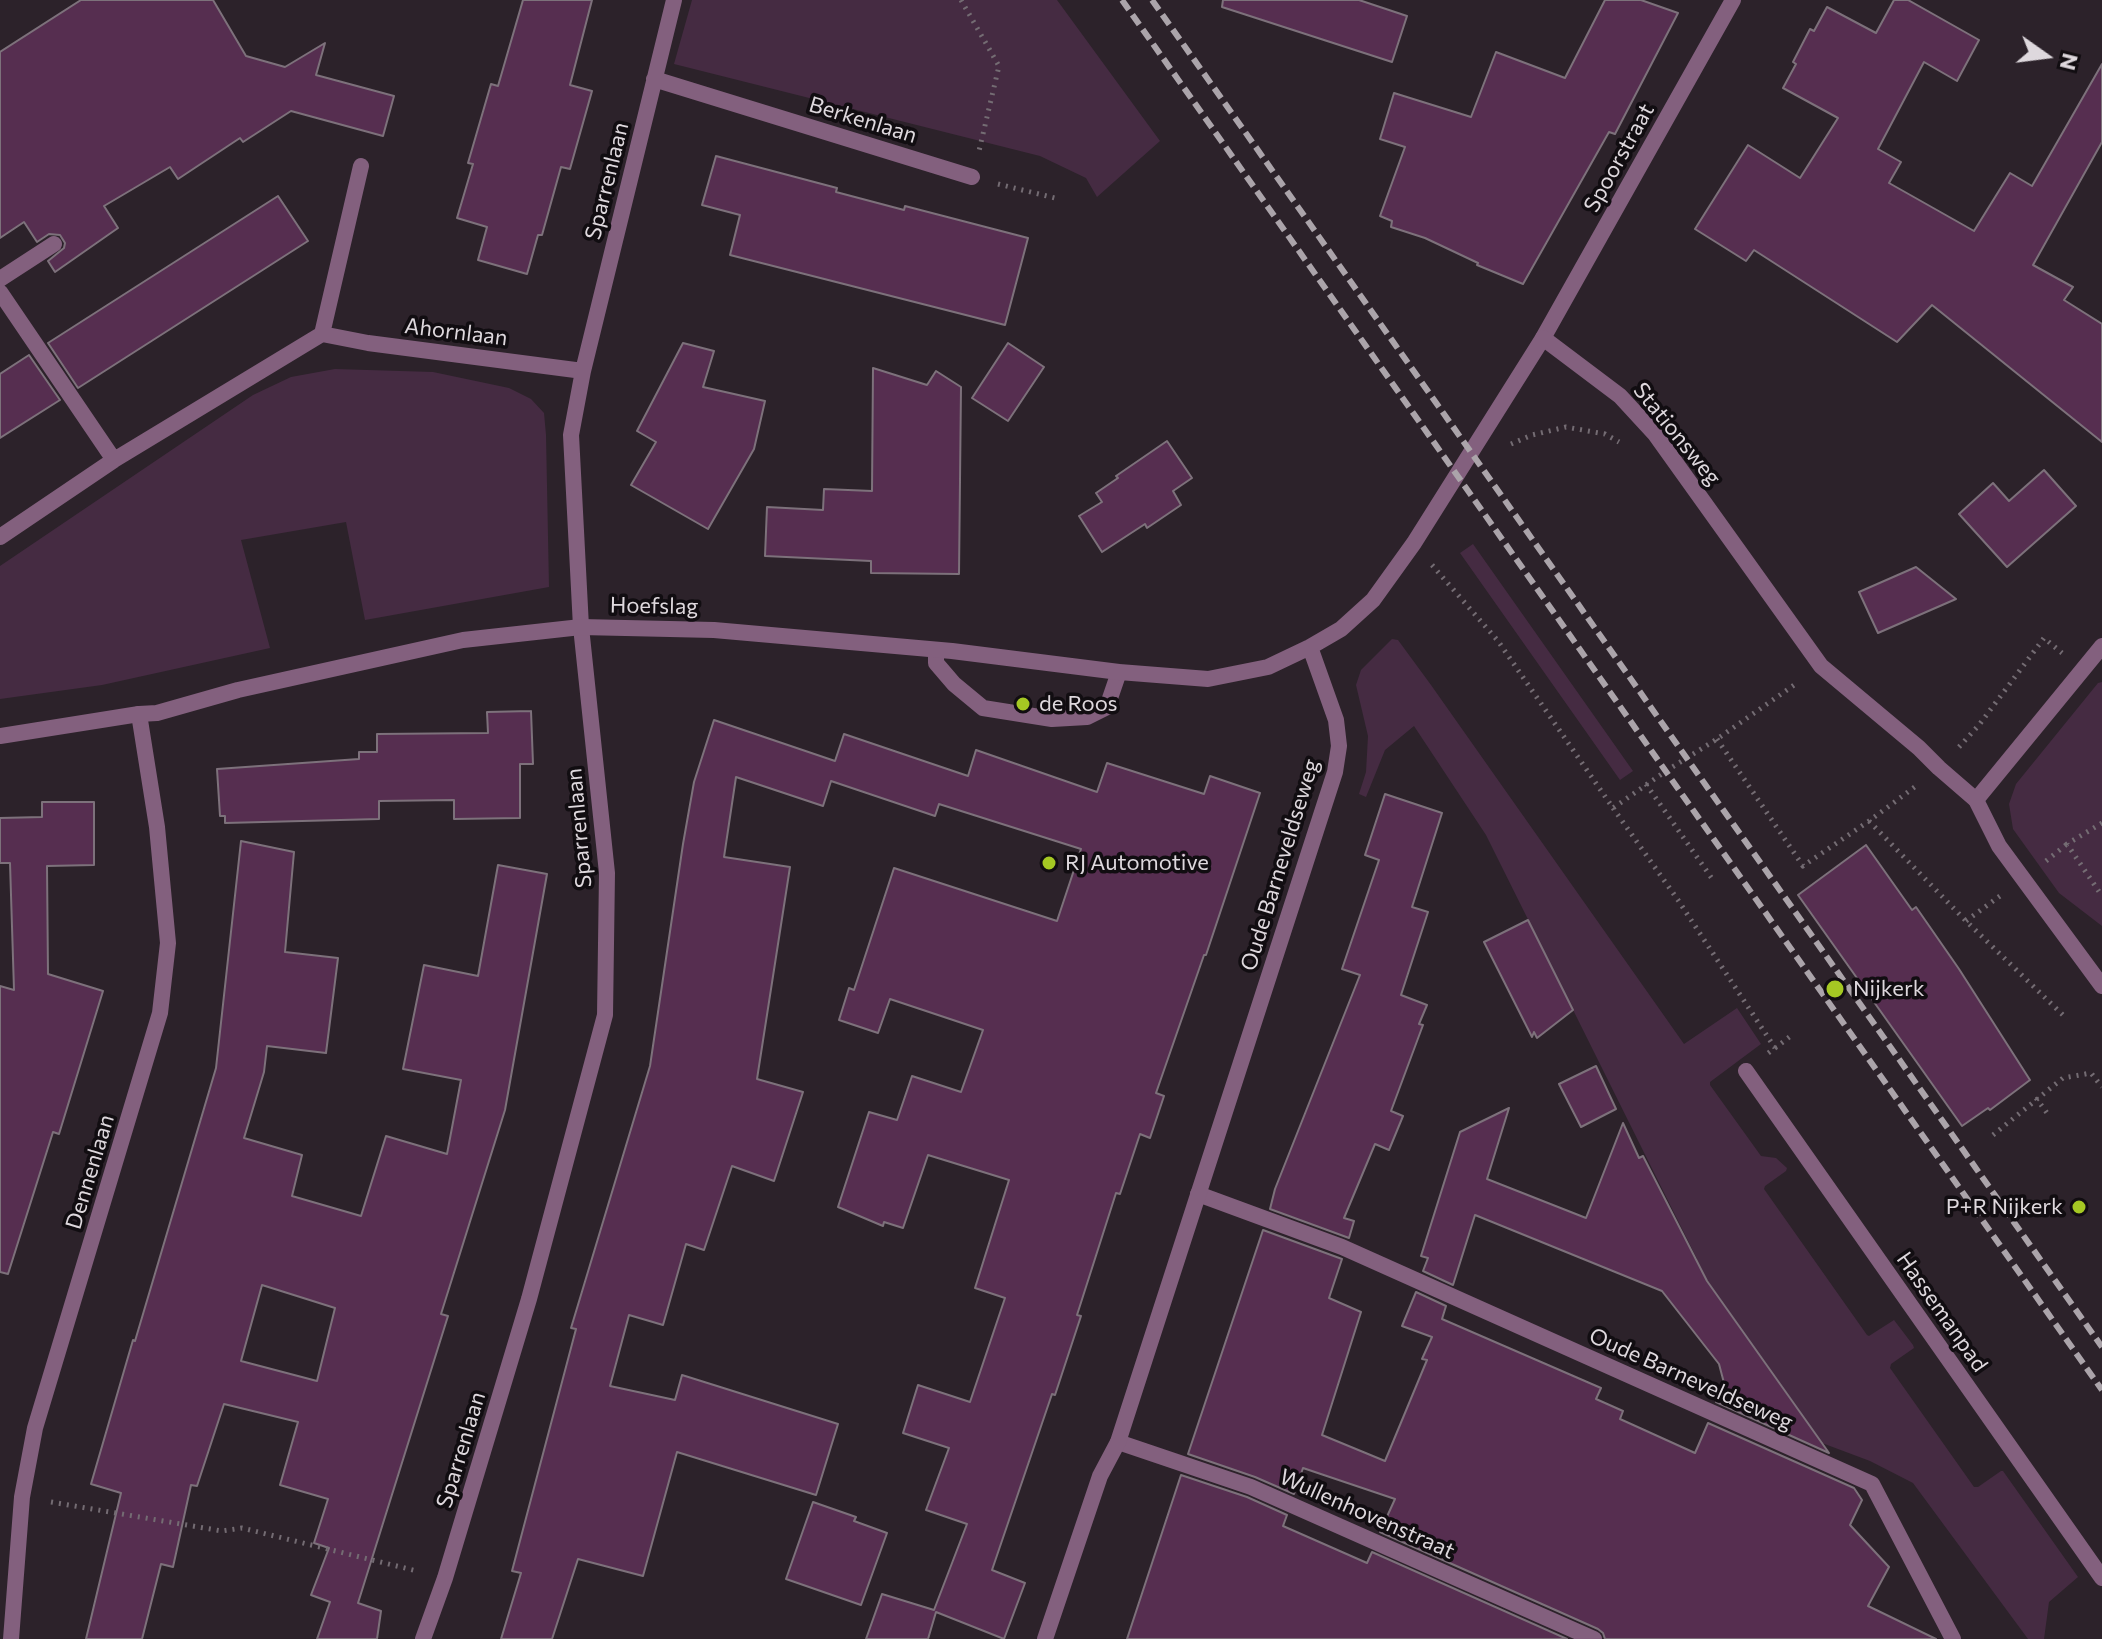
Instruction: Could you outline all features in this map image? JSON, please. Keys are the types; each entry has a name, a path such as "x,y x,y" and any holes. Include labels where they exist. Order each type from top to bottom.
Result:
{"street":[{"name":"Sparrenlaan","path":"423,1639 445,1578 529,1299 605,1015 607,873 581,627 571,435 583,371 674,0"},
{"name":"Spoorstraat","path":"1543,338 1733,0"},
{"name":"Berkenlaan","path":"654,79 972,177"},
{"path":"0,537 114,460 322,334 361,166"},
{"path":"0,279 54,244"},
{"path":"0,292 114,460"},
{"name":"Ahornlaan","path":"322,334 368,343 583,371"},
{"path":"1310,647 1341,629 1373,600 1414,543 1543,338"},
{"name":"Stationsweg","path":"1543,338 1620,396 1655,434 1821,666 1976,800"},
{"name":"Hoefslag","path":"0,736 157,713 238,690 463,640 581,627 714,630 1208,679 1268,667 1310,647"},
{"path":"2102,646 1976,800 1999,846 2102,986"},
{"name":"Oude Barneveldseweg","path":"1045,1639 1100,1476 1118,1442 1335,772 1339,746 1336,720 1310,647"},
{"path":"936,650 936,663 954,684 983,708 1052,719 1087,717 1107,707 1119,672"},
{"name":"Dennenlaan","path":"11,1639 22,1497 35,1428 160,1013 168,943 157,827 139,714"},
{"name":"Hassemanpad","path":"1746,1071 2102,1578"},
{"name":"Oude Barneveldseweg","path":"1198,1194 1342,1247 1872,1484 1953,1639"},
{"name":"Wullenhovenstraat","path":"1118,1442 1251,1487 1594,1639"}],"path":[{"path":"961,0 999,66 972,177 1059,199"},
{"path":"1471,453 1517,443 1532,435 1566,427 1605,434 1628,449"},
{"path":"1414,543 1498,641 1678,900 1775,1048"},
{"path":"1613,808 1821,666"},
{"path":"1646,784 1713,880"},
{"path":"1869,821 2067,1019"},
{"path":"2102,823 2067,844 2102,896"},
{"path":"1746,1071 1792,1035"},
{"path":"1993,1135 2063,1078 2091,1073 2102,1087"},
{"path":"2036,1098 2050,1117"},
{"path":"22,1497 222,1531 242,1528 445,1578"}],"shaded area":[{"path":"692,0 1057,0 1160,141 1097,197 1086,178 1040,156 674,64"},
{"path":"335,369 433,372 509,388 531,399 544,413 549,587 365,620 346,522 241,540 270,648 102,685 0,699 0,566 253,395 291,377"},
{"path":"1473,544 1633,771 1620,780 1460,553"},
{"path":"1392,639 1398,640 1431,685 1684,1044 1737,1008 1761,1044 1710,1085 1761,1156 1776,1158 1787,1168 1764,1189 1867,1335 1894,1320 1913,1345 1914,1348 1891,1364 1890,1368 1974,1487 2003,1471 2078,1577 2049,1602 2044,1639 2028,1639 1913,1483 1870,1461 1822,1443 1694,1262 1697,1259 1486,835 1414,726 1385,750 1366,797 1359,794 1366,772 1368,736 1356,685 1361,670"},
{"path":"2102,682 2102,926 2059,893 2013,829 2009,804 2016,784 2098,683"}],"building":[{"path":"81,0 213,0 246,56 285,67 325,43 316,75 394,96 383,136 291,111 243,142 240,138 178,179 170,167 104,206 118,228 55,272 48,261 64,248 65,243 60,235 49,234 37,242 24,222 0,238 0,52"},
{"path":"523,0 592,0 570,85 592,91 570,169 561,167 542,235 538,235 527,274 478,260 487,227 457,218 473,164 468,163 491,84 498,86"},
{"path":"1223,0 1359,0 1407,16 1392,62 1222,7"},
{"path":"1605,0 1641,0 1678,13 1615,134 1609,132 1523,284 1425,238 1391,227 1392,221 1380,216 1405,147 1380,139 1394,93 1471,117 1496,52 1565,78"},
{"path":"1894,0 1908,0 1979,40 1957,81 1924,62 1878,149 1901,162 1889,183 1974,231 2010,173 2032,186 2102,64 2102,142 2033,265 2073,287 2064,300 2102,324 2102,442 1932,305 1897,342 1754,250 1746,261 1695,229 1748,145 1800,178 1838,118 1783,88 1810,29 1814,31 1827,7 1876,33"},
{"path":"716,156 837,188 836,192 904,210 905,206 1028,238 1005,325 730,255 740,215 702,205"},
{"path":"278,196 308,241 78,388 48,343"},
{"path":"683,343 714,351 703,387 765,401 754,449 708,529 631,485 656,442 637,431"},
{"path":"1008,343 1044,367 1008,421 972,398"},
{"path":"29,355 60,400 0,438 0,374"},
{"path":"873,368 927,385 936,371 961,387 959,574 871,573 871,561 765,556 767,507 823,510 824,489 872,491"},
{"path":"1167,441 1192,478 1173,491 1181,505 1102,552 1079,516 1102,502 1096,493"},
{"path":"2044,470 2076,506 2007,567 1959,514 1993,483 2009,501"},
{"path":"1916,567 1956,599 1878,633 1859,592"},
{"path":"531,711 533,764 520,764 520,818 454,819 454,800 379,801 379,819 225,823 225,816 220,816 217,769 359,759 359,752 377,752 377,734 488,733 487,712"},
{"path":"714,720 835,761 844,734 968,776 976,750 1097,792 1107,763 1204,794 1210,776 1260,793 1156,1093 1164,1096 1150,1138 1140,1134 1120,1194 1116,1193 1077,1315 1081,1316 992,1570 1025,1583 1004,1639 936,1612 928,1639 866,1639 882,1594 934,1610 967,1524 926,1510 949,1448 903,1433 918,1385 970,1402 1005,1298 975,1288 1009,1180 928,1155 903,1228 884,1222 883,1226 838,1207 869,1112 897,1120 912,1076 961,1092 983,1030 890,999 878,1033 839,1020 849,988 854,990 894,868 1057,921 1081,849 939,804 935,816 831,781 823,806 736,777 724,857 790,867 757,1079 803,1092 774,1181 732,1166 704,1250 686,1244 663,1325 629,1315 610,1386 675,1400 682,1375 838,1424 816,1495 677,1452 643,1576 578,1559 552,1639 501,1639 521,1573 512,1571 576,1329 571,1328 650,1066 694,782"},
{"path":"1385,794 1442,813 1412,907 1428,912 1401,995 1427,1005 1419,1024 1423,1025 1391,1111 1403,1116 1389,1150 1375,1144 1344,1218 1354,1221 1349,1238 1270,1209 1275,1189 1360,975 1342,969 1379,860 1365,855"},
{"path":"42,802 94,802 94,865 47,866 48,974 103,991 59,1134 53,1132 8,1274 0,1272 0,986 14,990 10,863 0,863 0,818 42,817"},
{"path":"241,841 294,852 285,952 338,958 326,1053 267,1046 264,1072 244,1138 302,1155 292,1196 361,1216 386,1136 447,1154 461,1080 403,1069 424,965 478,976 498,865 547,874 505,1110 441,1314 448,1316 358,1603 381,1611 377,1639 317,1639 330,1602 311,1595 329,1548 314,1543 328,1499 280,1485 298,1422 224,1404 197,1486 191,1485 173,1567 161,1564 142,1639 86,1639 121,1493 91,1484 216,1068","holes":["262,1285 335,1308 317,1381 241,1361"]},
{"path":"1866,845 1912,910 1916,907 2030,1080 1990,1110 1988,1108 1962,1126 1798,895"},
{"path":"1528,920 1573,1010 1537,1038 1534,1032 1532,1037 1484,942"},
{"path":"1596,1066 1616,1109 1581,1127 1559,1084"},
{"path":"1509,1108 1487,1179 1586,1218 1623,1123 1707,1281 1829,1453 1716,1402 1724,1383 1719,1364 1662,1291 1475,1215 1453,1285 1423,1271 1428,1258 1421,1256 1460,1132"},
{"path":"1263,1230 1342,1259 1329,1298 1361,1312 1322,1435 1385,1461 1427,1360 1422,1359 1432,1337 1402,1326 1416,1292 1446,1306 1442,1319 1601,1388 1596,1399 1623,1411 1620,1419 1695,1453 1708,1423 1854,1488 1862,1500 1850,1525 1889,1567 1868,1606 1936,1639 1605,1639 1598,1629 1380,1532 1395,1499 1303,1468 1294,1494 1188,1454"},
{"path":"1181,1475 1247,1497 1287,1515 1283,1526 1367,1563 1372,1552 1567,1639 1127,1639"},
{"path":"813,1502 856,1517 854,1521 887,1533 861,1605 786,1579"}],"railway":[{"path":"1122,0 2102,1390"},
{"path":"1152,0 2102,1347"}],"place":[{"name":"de Roos","path":"1023,704"},
{"name":"RJ Automotive","path":"1049,863"},
{"name":"Nijkerk","path":"1835,989"},
{"name":"P+R Nijkerk","path":"2079,1207"}]}
